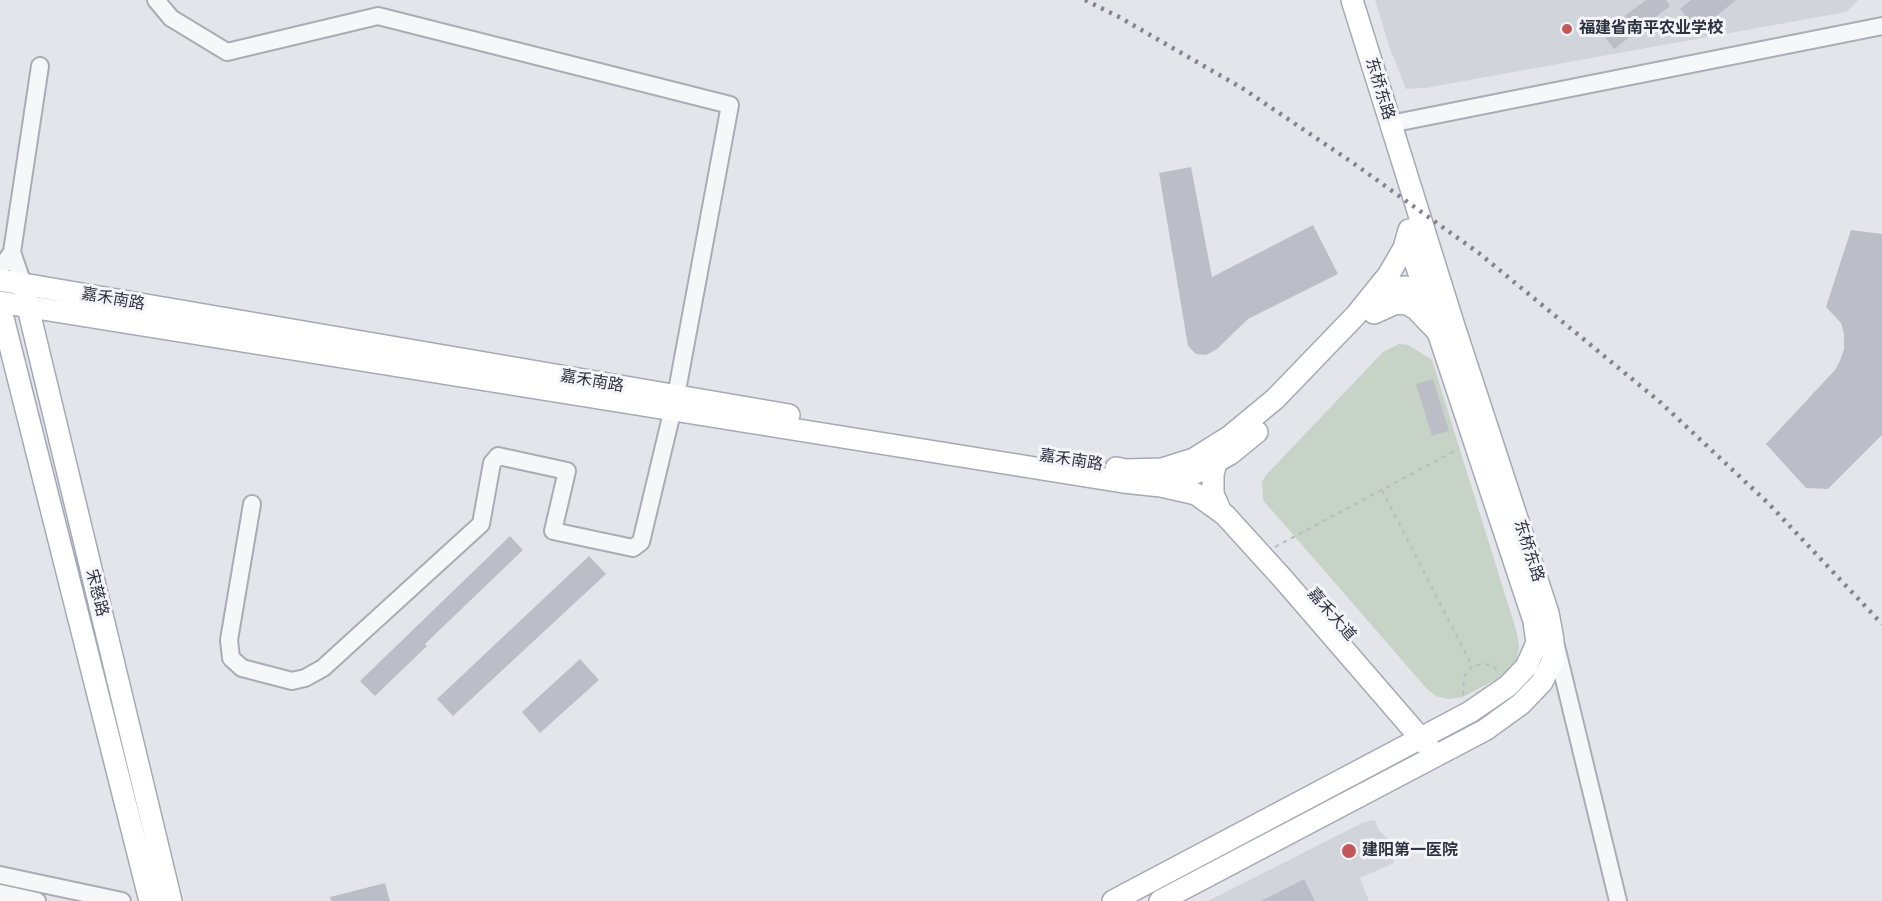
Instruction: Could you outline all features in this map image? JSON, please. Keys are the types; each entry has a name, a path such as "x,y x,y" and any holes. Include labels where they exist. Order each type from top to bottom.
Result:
{"main road":[{"name":"东桥东路","path":"1160,901 1485,730 1521,704 1542,682 1553,660 1553,640 1548,613 1446,329 1415,227 1337,0"},
{"name":"东桥东路","path":"1352,0 1390,124 1415,227"},
{"path":"1370,307 1395,288 1414,258 1421,242 1415,227"},
{"path":"1161,477 1235,440 1279,411 1353,337 1415,227"},
{"path":"1113,901 1427,736 1476,708 1508,686 1526,667 1537,643 1534,621 1474,440 1446,329 1428,300 1414,258"},
{"name":"嘉禾南路","path":"0,280 674,403"},
{"name":"宋慈路","path":"23,284 171,901"},
{"path":"1395,288 1406,287 1428,300"},
{"path":"1370,307 1396,303 1407,304 1446,329"},
{"name":"嘉禾南路","path":"0,304 27,306 1126,470 1129,476 1161,477"},
{"name":"宋慈路","path":"0,304 150,901"},
{"path":"1206,490 1216,462 1235,440"},
{"path":"1226,508 1225,490 1229,460 1235,440"},
{"path":"1161,477 1180,481 1216,462"},
{"path":"1129,476 1174,475 1206,490"},
{"path":"1161,477 1206,490"},
{"name":"嘉禾大道","path":"1206,490 1272,548 1427,736"},
{"name":"嘉禾大道","path":"1226,508 1284,580 1442,753"}],"street":[{"path":"156,0 171,18 227,52 378,16 730,105 674,403 641,542 633,548 553,531 567,471 498,456 492,463 481,524 323,668 305,678 292,681 242,668 231,658 229,640 252,504"},
{"path":"1390,124 1882,26"},
{"path":"0,269 12,252 40,66"},
{"path":"12,252 23,284"},
{"path":"1548,613 1618,901"},
{"path":"0,875 122,901"},
{"path":"0,893 37,901"}],"path":[{"path":"1272,548 1474,440"},
{"path":"1382,490 1472,666"},
{"path":"1463,697 1464,677 1472,666 1491,665 1502,675"}],"shaded area":[{"name":"福建省南平农业学校","path":"1375,0 1858,0 1846,12 1425,88 1406,89 1389,46"},
{"name":"建阳第一医院","path":"1375,820 1378,829 1388,839 1394,863 1360,878 1369,901 1208,901 1364,822"}],"green space":[{"path":"1399,344 1408,345 1432,360 1517,633 1519,647 1515,666 1497,679 1463,697 1448,699 1436,696 1427,689 1263,500 1262,481 1268,473 1383,352"}],"building":[{"path":"1646,0 1666,0 1670,6 1614,49 1602,33"},
{"path":"1691,0 1736,0 1698,31 1680,9"},
{"path":"1191,167 1212,277 1313,225 1338,274 1248,319 1217,349 1206,355 1196,354 1188,346 1159,173"},
{"path":"1851,230 1882,234 1882,435 1828,489 1806,488 1766,444 1835,370 1840,361 1844,349 1844,334 1841,323 1826,307"},
{"path":"1433,379 1449,431 1432,436 1416,384"},
{"path":"510,536 523,550 425,644 427,646 375,696 360,681"},
{"path":"589,556 606,574 453,716 437,699"},
{"path":"580,659 599,680 540,733 522,712"},
{"path":"1304,879 1315,901 1261,901"},
{"path":"385,883 390,901 331,901 330,897"}],"railway":[{"path":"1085,0 1242,88 1356,165 1480,254 1660,402 1768,503 1882,624"}],"place":[{"name":"福建省南平农业学校","path":"1567,29"},
{"name":"建阳第一医院","path":"1349,851"}]}
